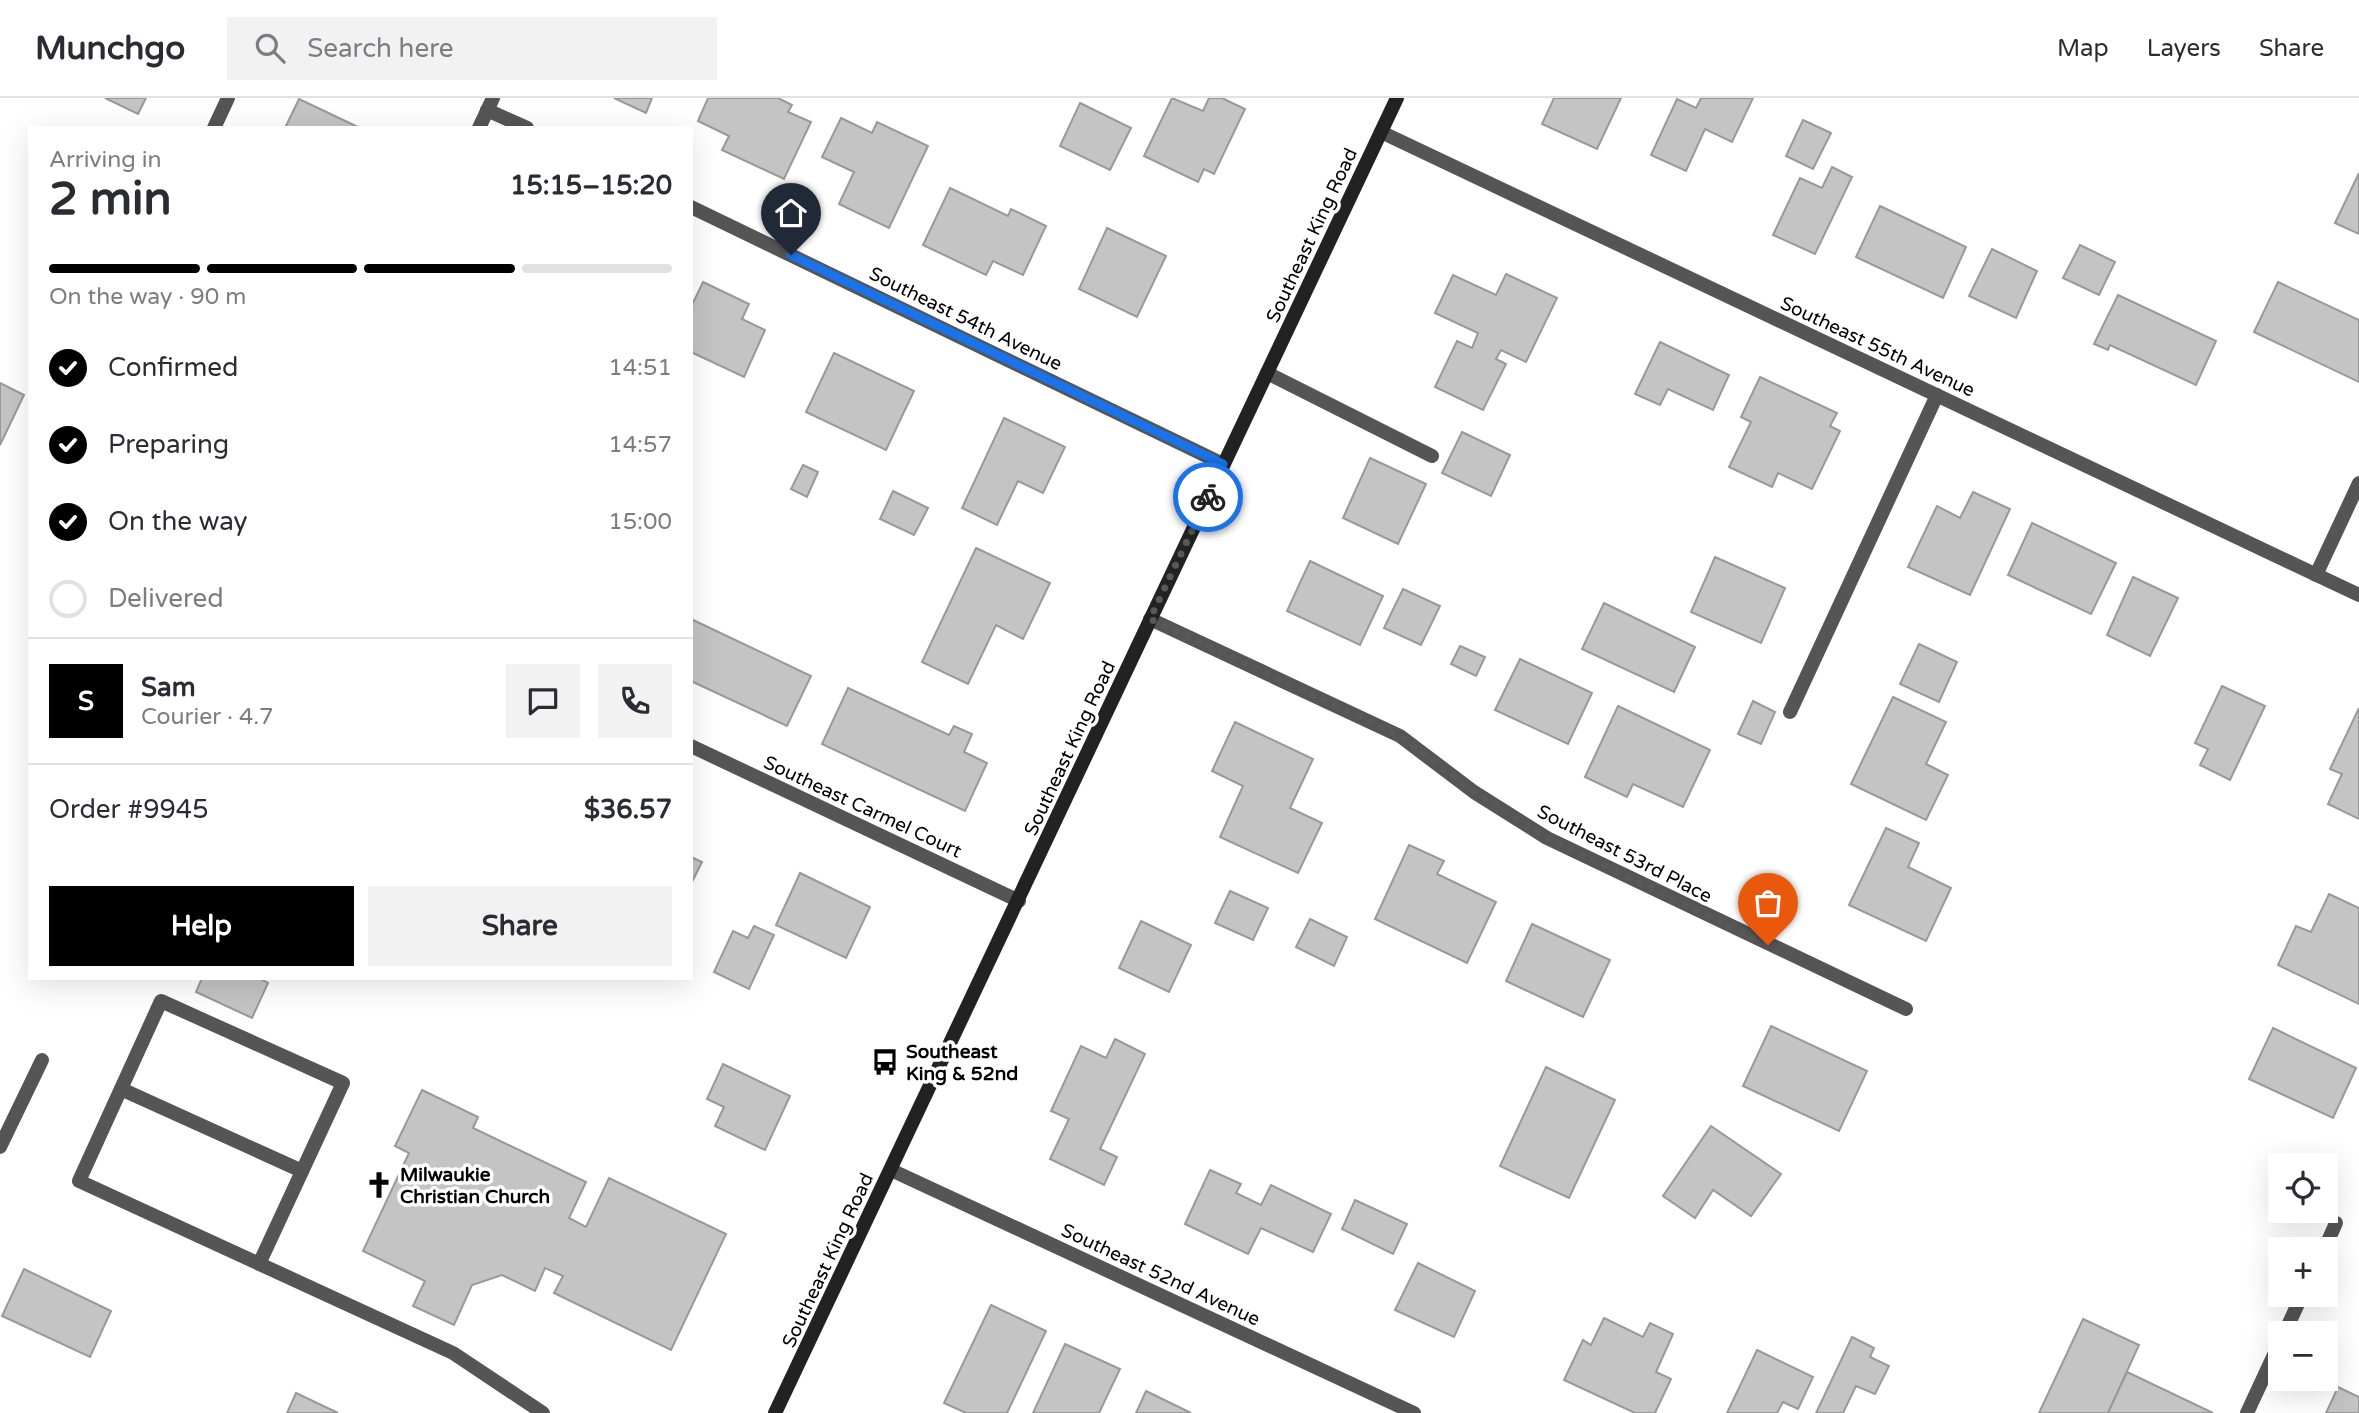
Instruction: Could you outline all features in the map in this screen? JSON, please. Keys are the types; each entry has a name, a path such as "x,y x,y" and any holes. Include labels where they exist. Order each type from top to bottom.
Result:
{"main road":[{"name":"Southeast King Road","path":"775,1413 1397,98"}],"street":[{"path":"215,126 228,98"},
{"path":"480,126 490,104 524,126"},
{"name":"Southeast 55th Avenue","path":"1381,132 2359,595"},
{"name":"Southeast 54th Avenue","path":"693,208 1223,464"},
{"path":"1267,373 1432,456"},
{"path":"1790,712 1937,395"},
{"path":"2316,575 2359,483"},
{"name":"Southeast 53rd Place","path":"1150,619 1400,736 1474,792 1547,838 1906,1009"},
{"name":"Southeast Carmel Court","path":"693,747 1019,901"},
{"path":"259,1264 343,1083 161,1001 79,1181 259,1264 453,1353 542,1413"},
{"path":"0,1147 42,1060"},
{"path":"121,1089 302,1171"},
{"name":"Southeast 52nd Avenue","path":"891,1170 1414,1413"},
{"path":"2330,1237 2336,1223"},
{"path":"2246,1413 2268,1367"}],"building":[{"path":"105,98 146,98 138,114"},
{"path":"614,98 652,98 646,113"},
{"path":"708,98 778,98 792,105 788,112 811,122 784,179 722,150 729,136 698,121"},
{"path":"1172,98 1203,111 1209,98 1222,98 1245,109 1214,174 1204,169 1198,182 1144,156"},
{"path":"1554,98 1621,98 1597,149 1542,124"},
{"path":"1701,98 1753,98 1732,142 1705,129 1686,171 1651,155 1677,99 1696,108"},
{"path":"299,99 356,126 286,126"},
{"path":"1080,103 1131,128 1110,170 1060,146"},
{"path":"841,118 872,133 877,122 928,146 889,228 839,204 854,172 822,157"},
{"path":"1803,120 1831,133 1813,169 1786,156"},
{"path":"1832,167 1852,177 1815,254 1773,235 1800,178 1822,188"},
{"path":"2359,173 2359,234 2335,223"},
{"path":"950,188 1008,216 1011,209 1046,226 1023,275 993,261 986,275 923,245"},
{"path":"1880,206 1966,247 1943,298 1856,257"},
{"path":"1107,228 1166,256 1137,317 1079,289"},
{"path":"2080,245 2115,262 2099,295 2063,278"},
{"path":"1992,249 2037,271 2016,318 1969,296"},
{"path":"1506,274 1557,298 1526,362 1501,350 1496,359 1506,364 1483,410 1435,387 1457,341 1472,348 1478,333 1435,313 1453,275 1496,295"},
{"path":"703,282 749,304 742,319 765,330 744,377 693,353 693,303"},
{"path":"2278,282 2359,320 2359,382 2254,332"},
{"path":"2118,295 2216,341 2196,385 2110,345 2108,350 2094,344"},
{"path":"1660,342 1729,375 1713,410 1668,389 1660,405 1635,394"},
{"path":"834,353 914,391 886,450 806,412"},
{"path":"1760,377 1837,413 1830,426 1840,431 1812,489 1778,473 1772,487 1729,467 1751,422 1741,417"},
{"path":"0,383 24,395 0,445"},
{"path":"1004,418 1065,447 1043,493 1018,481 997,525 962,508"},
{"path":"1462,432 1510,455 1491,496 1442,473"},
{"path":"1370,458 1426,484 1398,544 1343,518"},
{"path":"803,465 818,472 807,497 791,489"},
{"path":"893,491 928,508 914,535 880,519"},
{"path":"1973,492 2010,509 1970,595 1908,567 1937,506 1960,518"},
{"path":"2032,523 2116,563 2091,614 2008,575"},
{"path":"976,548 1050,583 1023,639 996,625 968,684 922,662"},
{"path":"1715,557 1785,588 1761,643 1691,612"},
{"path":"1310,561 1383,596 1360,645 1287,611"},
{"path":"2133,577 2178,598 2150,656 2107,635"},
{"path":"1403,589 1440,606 1421,645 1384,628"},
{"path":"1604,603 1695,647 1674,692 1582,649"},
{"path":"693,620 811,676 787,726 693,682"},
{"path":"1919,644 1957,662 1939,702 1900,684"},
{"path":"1460,646 1485,657 1476,676 1451,664"},
{"path":"1520,659 1592,693 1568,744 1495,710"},
{"path":"2222,686 2265,706 2230,780 2200,765 2208,749 2195,743"},
{"path":"848,688 949,735 954,726 972,734 964,752 987,763 965,811 822,744"},
{"path":"1893,697 1946,722 1926,764 1948,775 1926,820 1851,784"},
{"path":"1753,701 1775,712 1761,744 1738,734"},
{"path":"1618,706 1710,750 1683,807 1633,784 1627,797 1585,777"},
{"path":"2359,708 2359,819 2328,804 2342,774 2330,769"},
{"path":"1235,722 1313,759 1290,808 1322,823 1298,873 1220,837 1243,786 1212,771"},
{"path":"1886,828 1919,843 1908,867 1951,888 1926,941 1849,905"},
{"path":"1409,845 1444,861 1437,874 1496,902 1467,963 1375,919"},
{"path":"693,858 702,862 693,880"},
{"path":"800,873 870,907 846,958 776,925"},
{"path":"1230,891 1268,908 1253,940 1215,923"},
{"path":"2329,894 2359,908 2359,1004 2278,965 2296,926 2311,932"},
{"path":"1310,919 1347,937 1334,966 1296,947"},
{"path":"1141,921 1191,945 1169,992 1119,968"},
{"path":"1532,924 1610,960 1583,1017 1506,981"},
{"path":"754,926 774,935 749,989 714,972 733,931 748,938"},
{"path":"201,980 263,980 268,983 252,1018 196,992"},
{"path":"1771,1026 1867,1071 1839,1131 1743,1086"},
{"path":"2273,1028 2356,1068 2333,1118 2249,1079"},
{"path":"1115,1039 1145,1054 1100,1149 1117,1157 1104,1185 1050,1159 1069,1119 1051,1111 1081,1046 1106,1058"},
{"path":"723,1064 790,1096 765,1150 715,1126 724,1107 707,1099"},
{"path":"1546,1067 1615,1100 1569,1198 1500,1166"},
{"path":"422,1090 478,1117 473,1128 586,1182 569,1218 586,1227 609,1178 726,1234 671,1350 554,1293 563,1276 545,1268 535,1291 502,1275 472,1285 454,1325 413,1306 425,1281 363,1251 409,1153 395,1146"},
{"path":"1711,1126 1781,1174 1751,1216 1713,1190 1695,1218 1663,1196"},
{"path":"1210,1170 1241,1184 1236,1193 1261,1205 1271,1185 1331,1214 1313,1252 1261,1228 1248,1254 1185,1224"},
{"path":"1355,1200 1407,1224 1393,1254 1342,1229"},
{"path":"1418,1263 1475,1291 1454,1337 1395,1310"},
{"path":"24,1269 111,1311 90,1357 2,1316"},
{"path":"991,1305 1046,1331 1007,1413 966,1413 944,1403"},
{"path":"1604,1318 1643,1337 1650,1323 1673,1334 1656,1372 1671,1379 1655,1413 1635,1413 1564,1380 1583,1340 1591,1345"},
{"path":"2083,1319 2139,1345 2108,1413 2039,1413"},
{"path":"1852,1337 1874,1348 1870,1357 1889,1366 1875,1394 1856,1386 1843,1413 1816,1413"},
{"path":"1065,1344 1120,1369 1099,1413 1033,1413"},
{"path":"1757,1350 1813,1377 1798,1409 1783,1402 1777,1413 1727,1413"},
{"path":"2127,1372 2213,1413 2108,1413"},
{"path":"2338,1387 2359,1397 2359,1413 2326,1413"},
{"path":"1146,1391 1191,1413 1136,1413"},
{"path":"296,1393 338,1413 287,1413"}],"way so far":[{"path":"1208,497 1150,619 1400,736 1474,792 1547,838 1768,945"}],"place":[{"name":"Southeast King & 52nd","path":"885,1062"},
{"name":"Milwaukie Christian Church","path":"379,1185"}],"route":[{"path":"791,255 1223,464 1208,497"}]}
